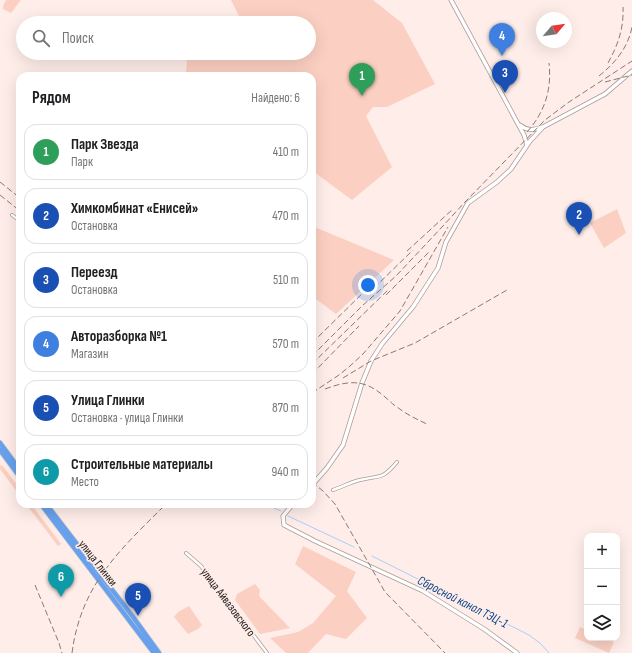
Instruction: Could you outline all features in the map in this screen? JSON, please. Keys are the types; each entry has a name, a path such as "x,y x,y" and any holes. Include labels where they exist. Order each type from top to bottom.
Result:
{"highway":[{"path":"0,443 16,468"},
{"path":"0,450 16,469"},
{"name":"улица Глинки","path":"43,508 111,592 153,649 159,653"},
{"name":"улица Глинки","path":"49,508 91,567"}],"main road":[{"path":"451,0 528,145"},
{"path":"517,123 523,128 529,129 536,130 543,127 605,94 632,71"},
{"path":"316,479 327,468 343,445 361,386 371,361 382,344 413,306 438,268 446,242 468,203 497,182 511,169 543,127"},
{"path":"290,508 283,516 284,525 422,591 484,629 517,653"}],"street":[{"path":"12,214 16,218"},
{"path":"333,490 360,480 376,478 387,473 397,462"},
{"name":"улица Айвазовского","path":"186,553 201,566 267,653"}],"shaded area":[{"path":"6,0 21,0 11,13 3,9"},
{"path":"231,0 373,0 402,23 435,84 387,107 373,107 366,116 392,167 352,200 316,173 316,72 186,72 187,61 186,60 316,60 316,16 239,16"},
{"path":"617,209 626,233 604,248 590,223"},
{"path":"316,228 394,260 336,314 316,299"},
{"path":"2,465 16,484 16,491 0,469 0,466"},
{"path":"29,508 34,508 61,544 58,546"},
{"path":"303,546 356,572 347,591 367,618 346,639 326,634 308,653 286,653 270,638 298,632 313,623 336,596 295,564"},
{"path":"255,584 260,590 259,596 290,628 260,634 235,600 237,594"},
{"path":"189,606 202,625 198,629 188,634 174,617 178,612"},
{"path":"580,627 584,629 584,641 614,642 609,653 575,638"}],"waterway":[{"name":"Сбросной канал ТЭЦ-1","path":"274,508 281,511"},
{"name":"Сбросной канал ТЭЦ-1","path":"288,516 354,547"},
{"name":"Сбросной канал ТЭЦ-1","path":"372,556 529,635 541,644 549,653"}],"railway":[{"path":"608,63 620,36 623,7"},
{"path":"599,76 620,54 627,42 632,27"},
{"path":"316,352 362,306 396,276 465,202 545,120 569,102 632,61"},
{"path":"527,132 543,108 546,100 550,73 549,63"},
{"path":"605,82 632,75"},
{"path":"0,182 16,195"},
{"path":"0,195 16,208"},
{"path":"407,251 453,209"},
{"path":"316,390 339,375 363,354 400,311 448,227"},
{"path":"374,288 413,250"},
{"path":"386,295 430,251"},
{"path":"316,339 376,280"},
{"path":"316,360 388,290"},
{"path":"343,378 371,361 415,343 507,290"},
{"path":"316,370 359,326"},
{"path":"325,389 349,383 364,384 378,391 404,412 427,424"},
{"path":"316,485 335,504 385,592 445,653"},
{"path":"72,653 77,629 84,607 105,570 118,553 162,508"},
{"path":"35,585 62,653"}],"place":[{"name":"Авторазборка №1","path":"502,56"},
{"name":"Переезд","path":"505,93"},
{"name":"Парк Звезда","path":"362,96"},
{"name":"Химкомбинат «Енисей»","path":"579,235"},
{"name":"Строительные материалы","path":"61,597"},
{"name":"Улица Глинки","path":"138,616"}]}
